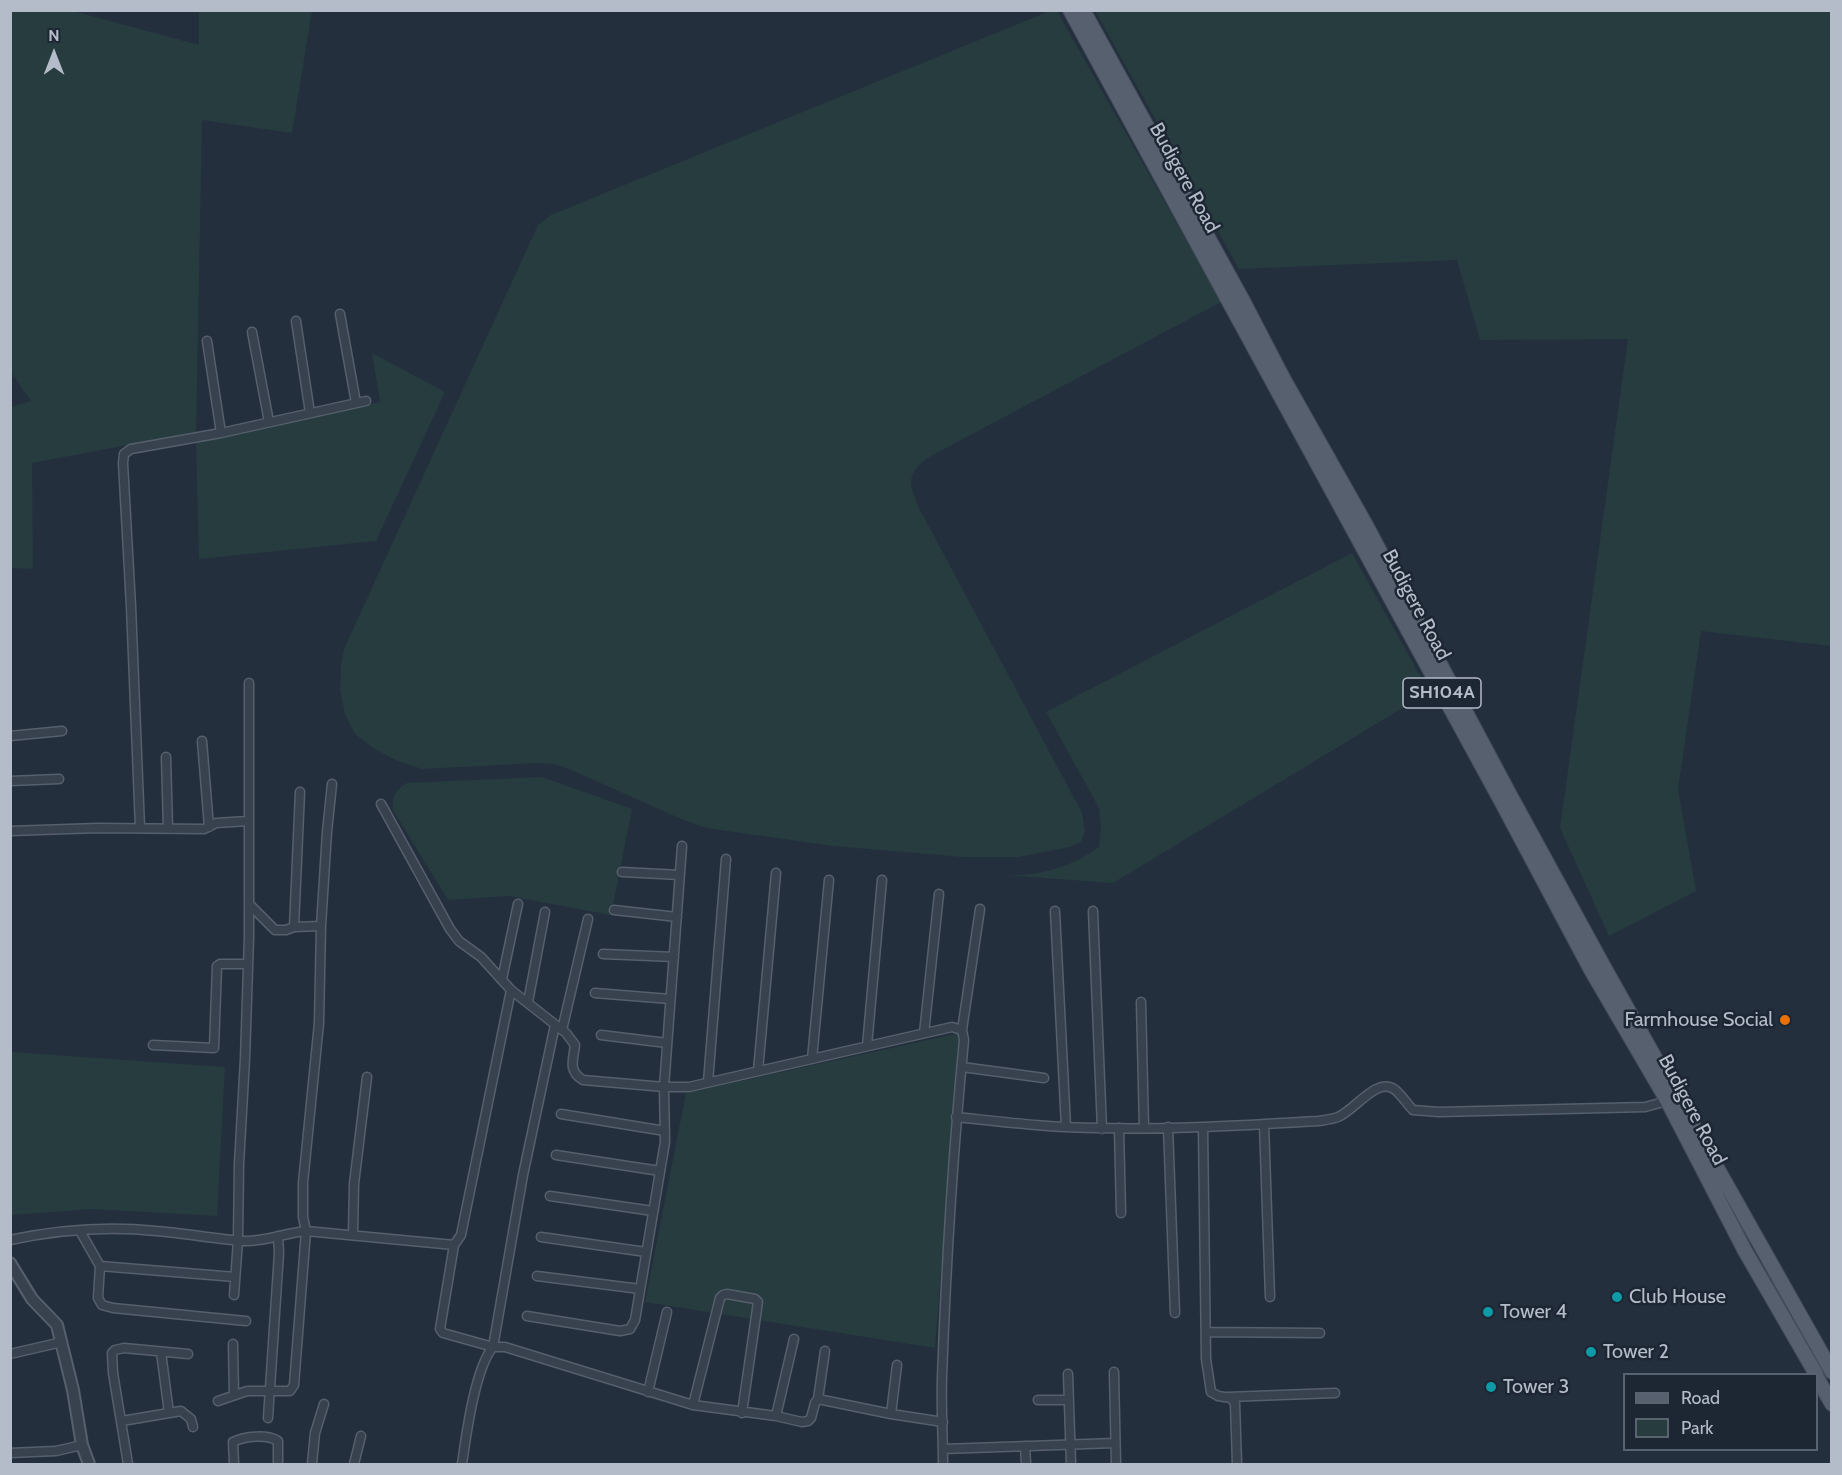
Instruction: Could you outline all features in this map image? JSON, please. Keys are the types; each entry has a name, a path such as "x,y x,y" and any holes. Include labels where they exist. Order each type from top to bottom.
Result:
{"main road":[{"name":"Budigere Road","path":"1070,10 1591,970 1673,1099 1702,1170 1815,1373"},
{"name":"Budigere Road","path":"1083,10 1283,378 1367,527 1673,1099 1832,1372"},
{"name":"Budigere Road","path":"1818,1379 1832,1404"}],"street":[{"path":"140,828 124,454 131,449 220,433 361,402 340,314"},
{"path":"296,321 310,413"},
{"path":"252,332 268,422"},
{"path":"207,341 220,433"},
{"path":"234,1296 248,964 249,683"},
{"path":"10,736 62,730"},
{"path":"202,741 209,827"},
{"path":"166,756 168,828"},
{"path":"10,781 59,779"},
{"path":"218,1401 247,1391 290,1390 294,1385 306,1231 303,1217 303,1183 319,1023 321,926 332,784"},
{"path":"294,927 300,792"},
{"path":"381,804 450,929 459,941 481,957 512,990 566,1033 575,1045 574,1074 583,1080 689,1087 952,1027 962,1030"},
{"path":"10,831 204,829 216,823 248,821"},
{"path":"527,1316 620,1331 630,1329 634,1320 665,1142 664,1087 682,846"},
{"path":"708,1083 726,859"},
{"path":"622,872 680,875"},
{"path":"758,1071 776,873"},
{"path":"812,1059 829,880"},
{"path":"867,1046 882,880"},
{"path":"924,1034 939,894"},
{"path":"249,904 275,930 321,926"},
{"path":"502,979 518,904"},
{"path":"943,1464 942,1379 946,1268 956,1118 964,1040 962,1030 980,909"},
{"path":"614,910 677,917"},
{"path":"1056,911 1066,1127"},
{"path":"1093,911 1102,1129"},
{"path":"528,1002 545,912"},
{"path":"462,1464 470,1412 486,1355 493,1347 523,1175 558,1028 588,919"},
{"path":"603,954 674,957"},
{"path":"153,1045 214,1048 217,966 220,964 248,964"},
{"path":"512,990 461,1235 454,1245 440,1329 443,1333 493,1347 505,1347 693,1405 776,1416 801,1422 811,1418 814,1403 818,1399 825,1351"},
{"path":"595,993 670,999"},
{"path":"1141,1002 1144,1128"},
{"path":"601,1035 667,1043"},
{"path":"962,1067 1044,1078"},
{"path":"353,1235 354,1184 367,1077"},
{"path":"956,1118 1102,1129 1319,1121 1338,1117 1359,1104 1374,1089 1384,1086 1393,1088 1413,1110 1430,1112 1645,1107 1673,1099"},
{"path":"561,1114 665,1131"},
{"path":"1264,1124 1270,1297"},
{"path":"1168,1127 1175,1313"},
{"path":"1203,1127 1206,1359 1209,1388 1214,1394 1231,1398 1235,1403 1237,1464"},
{"path":"1119,1128 1121,1213"},
{"path":"556,1155 660,1171"},
{"path":"549,1196 653,1211"},
{"path":"10,1240 36,1235 115,1229 154,1230 254,1241 306,1231 454,1245"},
{"path":"80,1231 100,1266 98,1298 102,1305 113,1308 246,1320"},
{"path":"268,1418 279,1253 278,1236"},
{"path":"542,1237 646,1252"},
{"path":"100,1266 235,1277"},
{"path":"12,1269 32,1299 57,1325 73,1390 82,1445 89,1464"},
{"path":"537,1276 640,1289"},
{"path":"693,1405 720,1298 723,1294 727,1294 755,1299 758,1302 742,1413"},
{"path":"648,1392 667,1312"},
{"path":"1206,1332 1320,1333"},
{"path":"776,1416 794,1339"},
{"path":"10,1354 62,1342"},
{"path":"233,1344 234,1395"},
{"path":"128,1464 113,1373 112,1353 124,1348 188,1354"},
{"path":"161,1352 169,1413"},
{"path":"891,1414 897,1365"},
{"path":"1114,1372 1116,1464"},
{"path":"1068,1374 1071,1464"},
{"path":"1224,1397 1335,1393"},
{"path":"818,1399 943,1422"},
{"path":"1038,1400 1069,1400"},
{"path":"312,1464 315,1433 324,1404"},
{"path":"122,1421 181,1411 191,1419 193,1427"},
{"path":"354,1464 361,1436"},
{"path":"234,1464 233,1442 242,1438 273,1438 278,1441 278,1464"},
{"path":"943,1449 1116,1443"},
{"path":"10,1453 56,1451 82,1445"},
{"path":"1025,1446 1026,1464"}],"green space":[{"path":"11,10 73,11 199,45 199,11 312,11 292,133 202,120 196,432 32,463 33,569 10,568 11,407 31,401 11,372"},
{"path":"1052,10 1057,11 1221,302 929,457 916,468 913,474 911,484 918,506 1082,813 1085,832 1081,842 1070,847 1019,857 963,857 833,846 706,828 554,764 422,769 398,761 373,748 355,734 345,714 340,690 344,649 538,225 551,215"},
{"path":"1095,11 1831,11 1831,646 1701,631 1678,789 1696,891 1609,936 1560,828 1628,339 1480,340 1457,260 1239,269"},
{"path":"372,353 445,392 376,541 199,559 196,443 380,402"},
{"path":"1352,553 1429,692 1113,883 1003,875 1053,870 1077,861 1099,847 1101,825 1099,808 1046,712"},
{"path":"542,777 632,809 611,915 509,896 448,900 393,810 397,791 407,783"},
{"path":"960,1033 935,1348 645,1302 686,1093"},
{"path":"11,1052 225,1067 217,1216 91,1209 12,1215"}],"place":[{"name":"Farmhouse Social","path":"1785,1020"},
{"name":"Club House","path":"1617,1297"},
{"name":"Tower 4","path":"1488,1312"},
{"name":"Tower 2","path":"1591,1352"},
{"name":"Tower 3","path":"1491,1387"}]}
